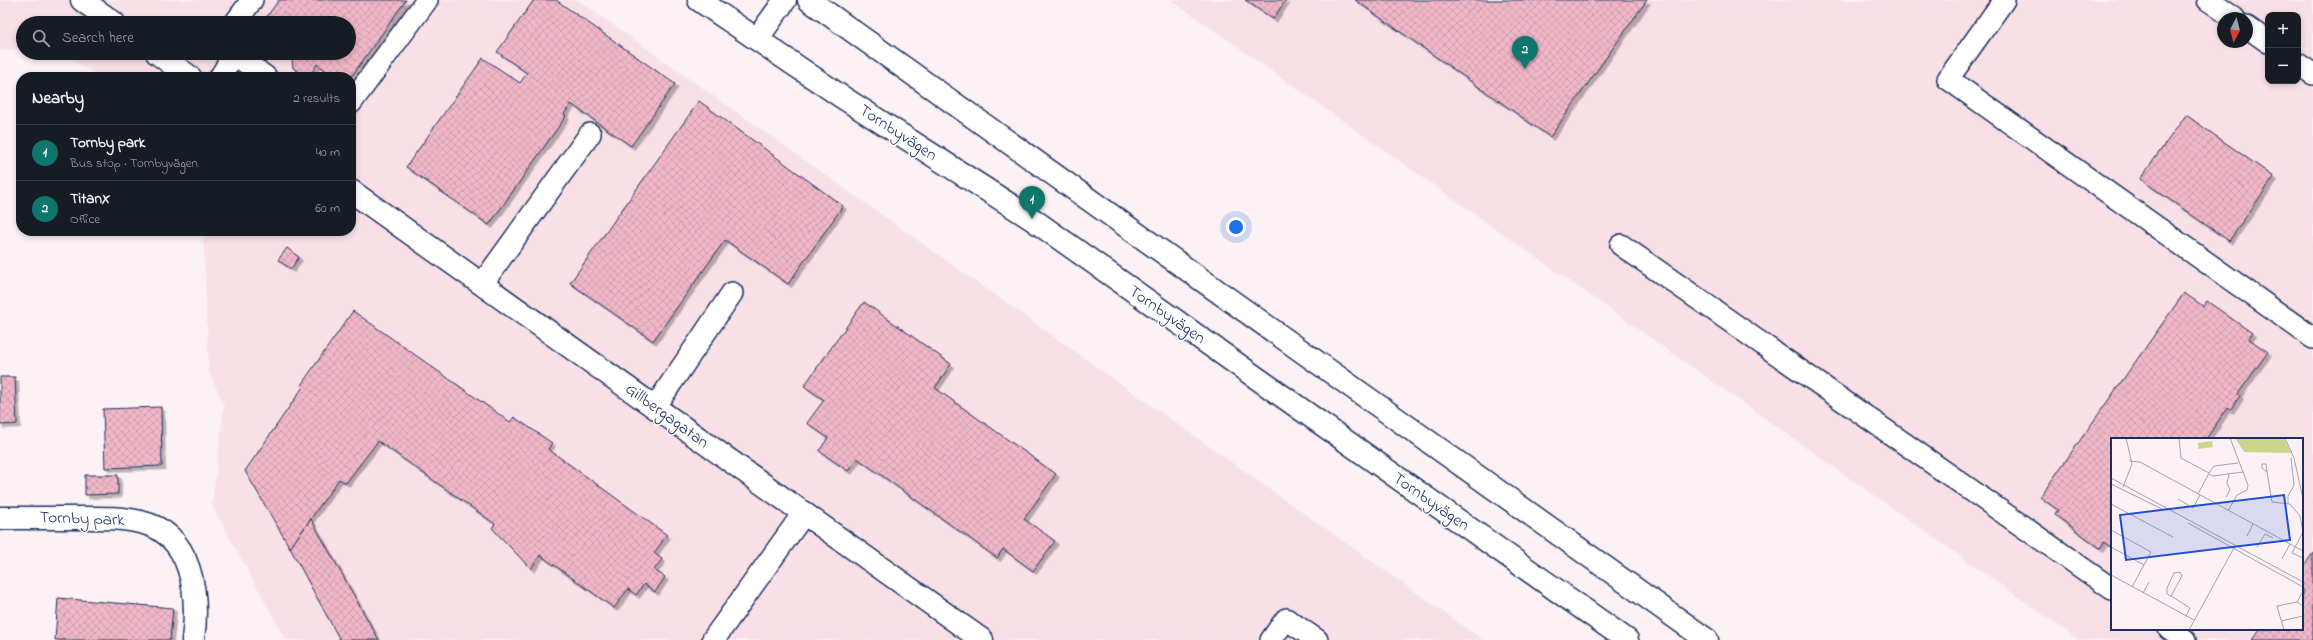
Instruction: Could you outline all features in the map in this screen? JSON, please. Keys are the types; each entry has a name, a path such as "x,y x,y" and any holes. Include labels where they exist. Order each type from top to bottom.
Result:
{"main road":[{"path":"82,0 104,16"},
{"name":"Tornbyvägen","path":"699,0 1032,220 1627,640"},
{"path":"757,39 785,0"},
{"path":"809,0 1707,640"},
{"path":"167,60 183,72"},
{"name":"Gillbergagatan","path":"356,195 982,640"},
{"path":"713,640 804,513"},
{"name":"Tornby park","path":"0,518 111,518 141,522 158,529 174,541 185,558 192,577 195,595 193,640"}],"lane":[{"path":"240,16 252,0"},
{"path":"356,96 427,0"},
{"path":"2004,0 1948,79 2313,338"},
{"path":"2208,0 2225,12"},
{"path":"2253,31 2265,40"},
{"path":"223,72 231,60"},
{"path":"243,60 259,72"},
{"path":"2301,66 2313,74"},
{"path":"482,284 590,134"},
{"path":"1621,245 2111,588"},
{"path":"655,407 732,293"},
{"path":"1271,640 1286,619 1316,640"},
{"path":"2171,630 2185,640"}],"shaded area":[{"path":"0,0 578,0 1483,640 286,640 212,506 224,405 209,372 203,236 356,236 356,72 92,72 74,60 356,60 356,16 16,16 16,49 0,51"},
{"path":"1171,0 2313,0 2313,640 2079,640"}],"building":[{"path":"279,0 406,0 355,72 328,72 317,64 312,72 299,72 293,68 292,60 356,60 356,16 267,16"},
{"path":"534,0 556,0 675,84 631,146 571,104 564,114 566,116 489,225 406,167 483,58 520,83 527,73 497,52"},
{"path":"1245,0 1286,0 1273,19"},
{"path":"1355,0 1647,0 1550,137"},
{"path":"699,101 843,206 788,284 725,240 653,341 570,283"},
{"path":"2186,115 2274,177 2229,241 2140,179"},
{"path":"287,248 299,257 291,269 278,260"},
{"path":"2184,293 2203,306 2207,301 2252,333 2249,339 2268,352 2238,394 2240,396 2230,410 2227,408 2207,438 2111,438 2111,547 2104,542 2100,548 2055,515 2058,510 2040,497"},
{"path":"864,302 951,364 935,388 1056,474 1024,519 1055,541 1033,571 1003,549 997,558 857,458 848,471 819,451 828,438 807,423 824,400 804,386"},
{"path":"353,311 510,422 514,417 552,443 548,449 667,535 654,553 662,559 654,570 665,577 655,592 644,584 636,595 628,589 614,608 540,555 531,569 492,528 495,524 378,441 346,483 339,479 290,548 245,471 303,387 301,385"},
{"path":"0,377 15,377 17,424 0,425"},
{"path":"161,407 162,466 105,468 103,409"},
{"path":"85,475 118,475 118,494 85,495"},
{"path":"311,519 379,640 340,640 290,548"},
{"path":"2313,553 2313,640 2252,640 2259,630 2303,630 2303,568"},
{"path":"58,598 173,608 170,640 55,640"}],"place":[{"name":"TitanX","path":"1525,69"},
{"name":"Tornby park","path":"1032,219"}]}
